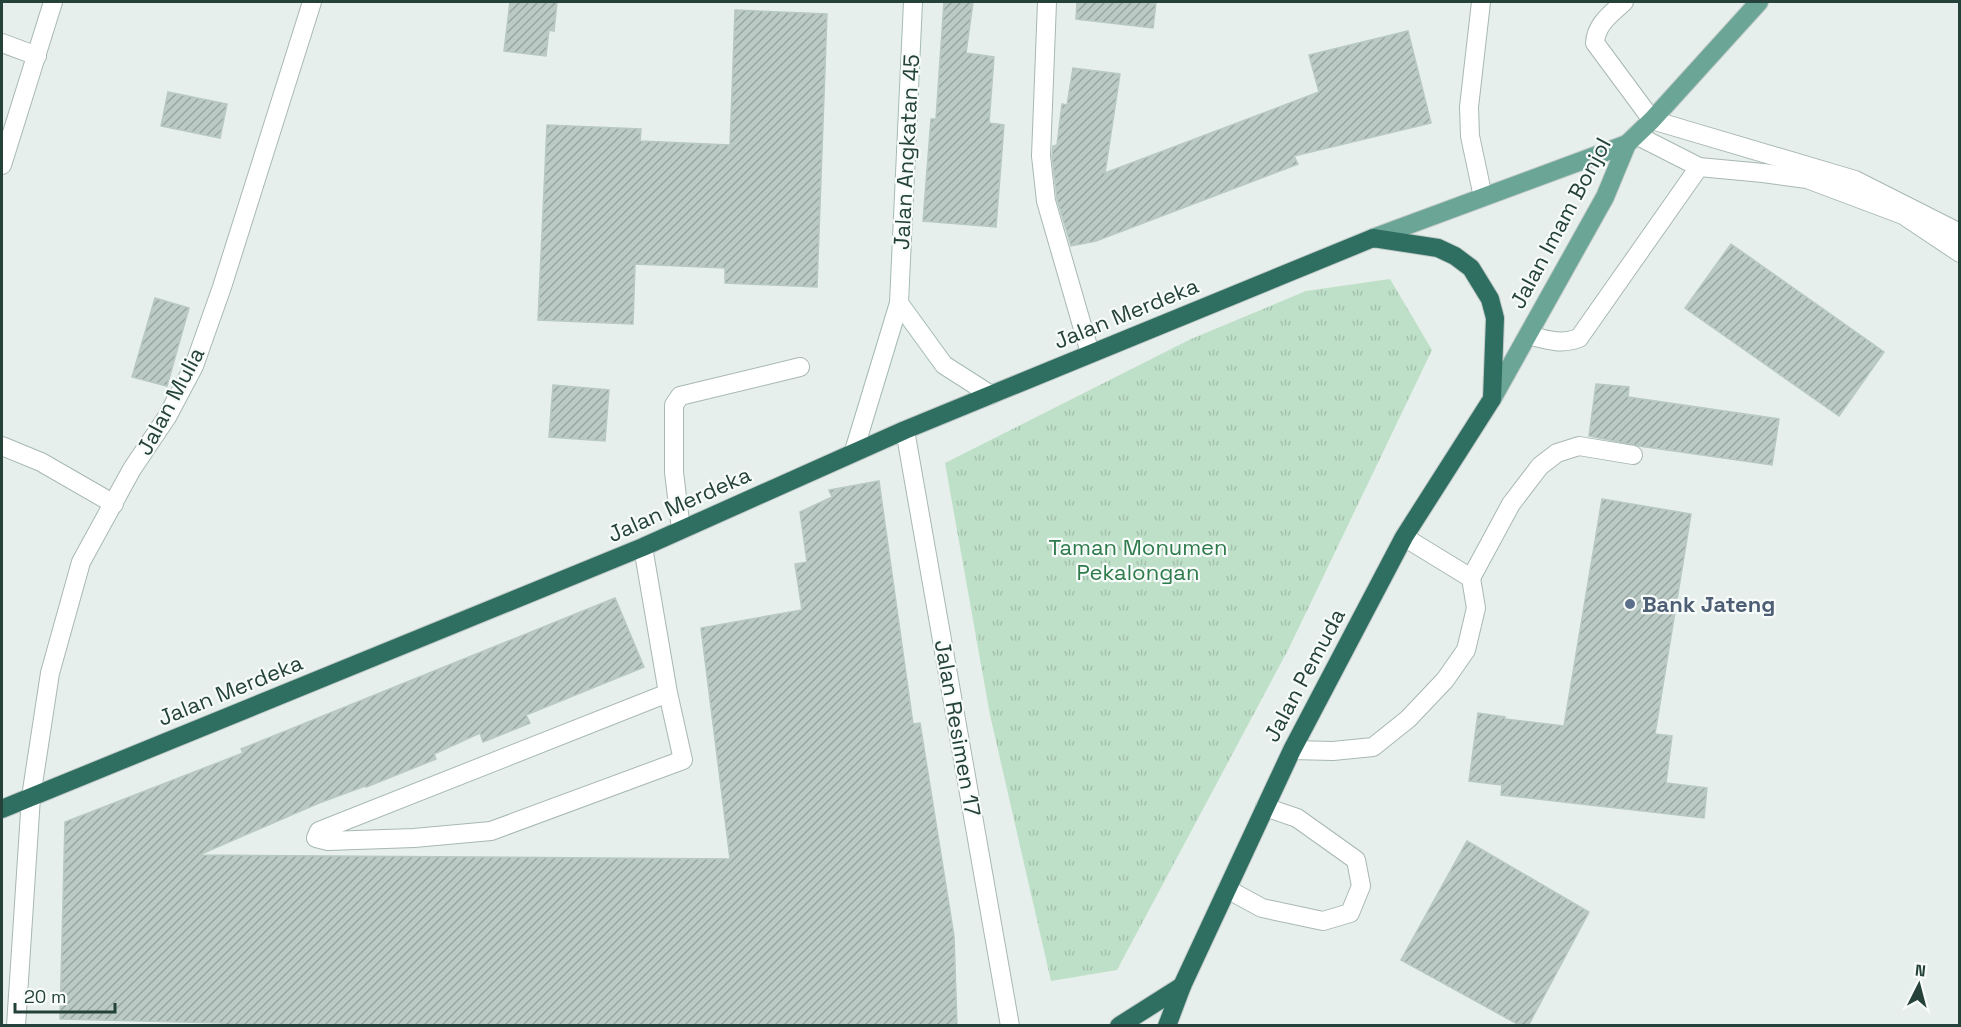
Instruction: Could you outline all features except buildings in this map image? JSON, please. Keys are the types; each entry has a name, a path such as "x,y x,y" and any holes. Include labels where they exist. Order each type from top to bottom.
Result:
{"highway":[{"name":"Jalan Merdeka","path":"2,809 643,548 905,430 1373,238"},
{"path":"1373,238 1438,248 1455,256 1471,268 1490,299 1495,318 1492,399"},
{"name":"Jalan Pemuda","path":"1167,1026 1182,986 1292,750 1404,537 1492,399"},
{"path":"1119,1026 1182,986"}],"main road":[{"name":"Jalan Imam Bonjol","path":"1492,399 1605,197 1631,140 1759,2"},
{"path":"1373,238 1631,140"}],"street":[{"path":"2,165 52,2"},
{"name":"Jalan Mulia","path":"16,1026 31,797 50,673 81,562 132,469 167,417 194,366 222,287 312,2"},
{"name":"Jalan Angkatan 45","path":"854,452 899,303 913,2"},
{"path":"1047,2 1041,156 1046,201 1090,353"},
{"path":"1481,2 1469,107 1470,136 1483,197"},
{"path":"1624,2 1600,24 1595,33 1595,43 1652,120 1856,180 1959,233"},
{"path":"2,43 37,56"},
{"path":"1631,140 1699,168 1763,172 1807,179 1903,215 1959,253"},
{"path":"1528,335 1567,343 1579,338 1699,168"},
{"path":"899,303 944,365 992,395"},
{"path":"681,530 674,472 674,405 680,396 800,367"},
{"name":"Jalan Resimen 17","path":"905,430 1010,1026"},
{"path":"2,446 41,462 114,504"},
{"path":"1292,750 1333,751 1373,747 1408,719 1445,680 1466,650 1476,608 1471,578 1511,504 1540,466 1557,453 1579,446 1633,455"},
{"path":"1404,537 1471,578"},
{"path":"643,548 668,693 683,760 491,831 414,838 328,841 316,838 319,831 668,693"},
{"path":"1227,889 1262,908 1323,921 1350,913 1361,886 1356,860 1297,818 1265,807"}],"green space":[{"name":"Taman Monumen Pekalongan","path":"1390,279 1432,350 1289,648 1117,970 1051,981 990,715 945,463 1191,339 1306,291"}],"place":[{"name":"Bank Jateng","path":"1630,604"}]}
